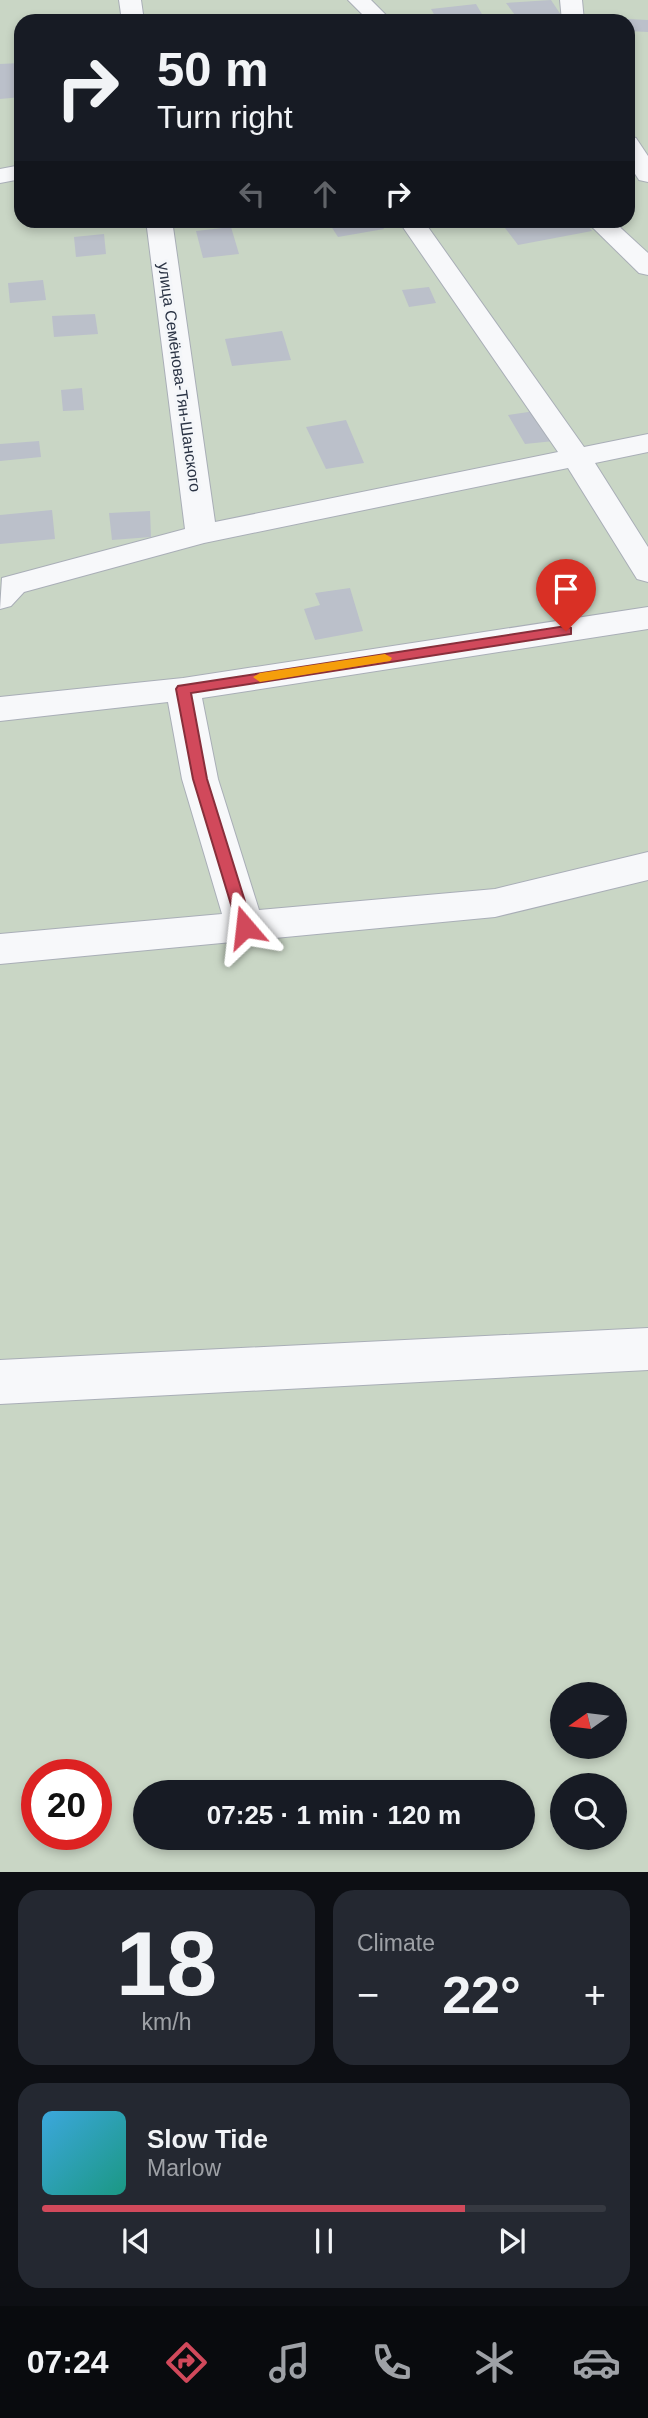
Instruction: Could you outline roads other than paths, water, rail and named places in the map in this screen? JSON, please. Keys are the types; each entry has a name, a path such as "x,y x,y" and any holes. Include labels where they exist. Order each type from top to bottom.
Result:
{"lane":[{"path":"359,0 373,14"},
{"path":"635,154 648,175"},
{"name":"улица Семёнова-Тян-Шанского","path":"160,228 201,534"},
{"path":"416,228 578,460 648,572"},
{"path":"606,228 648,267"},
{"path":"0,599 13,585 201,534 578,460 648,443"},
{"path":"0,709 183,689 648,618"},
{"path":"183,689 200,779 245,927"},
{"path":"0,949 495,903 648,866"},
{"path":"0,1382 648,1349"}]}
